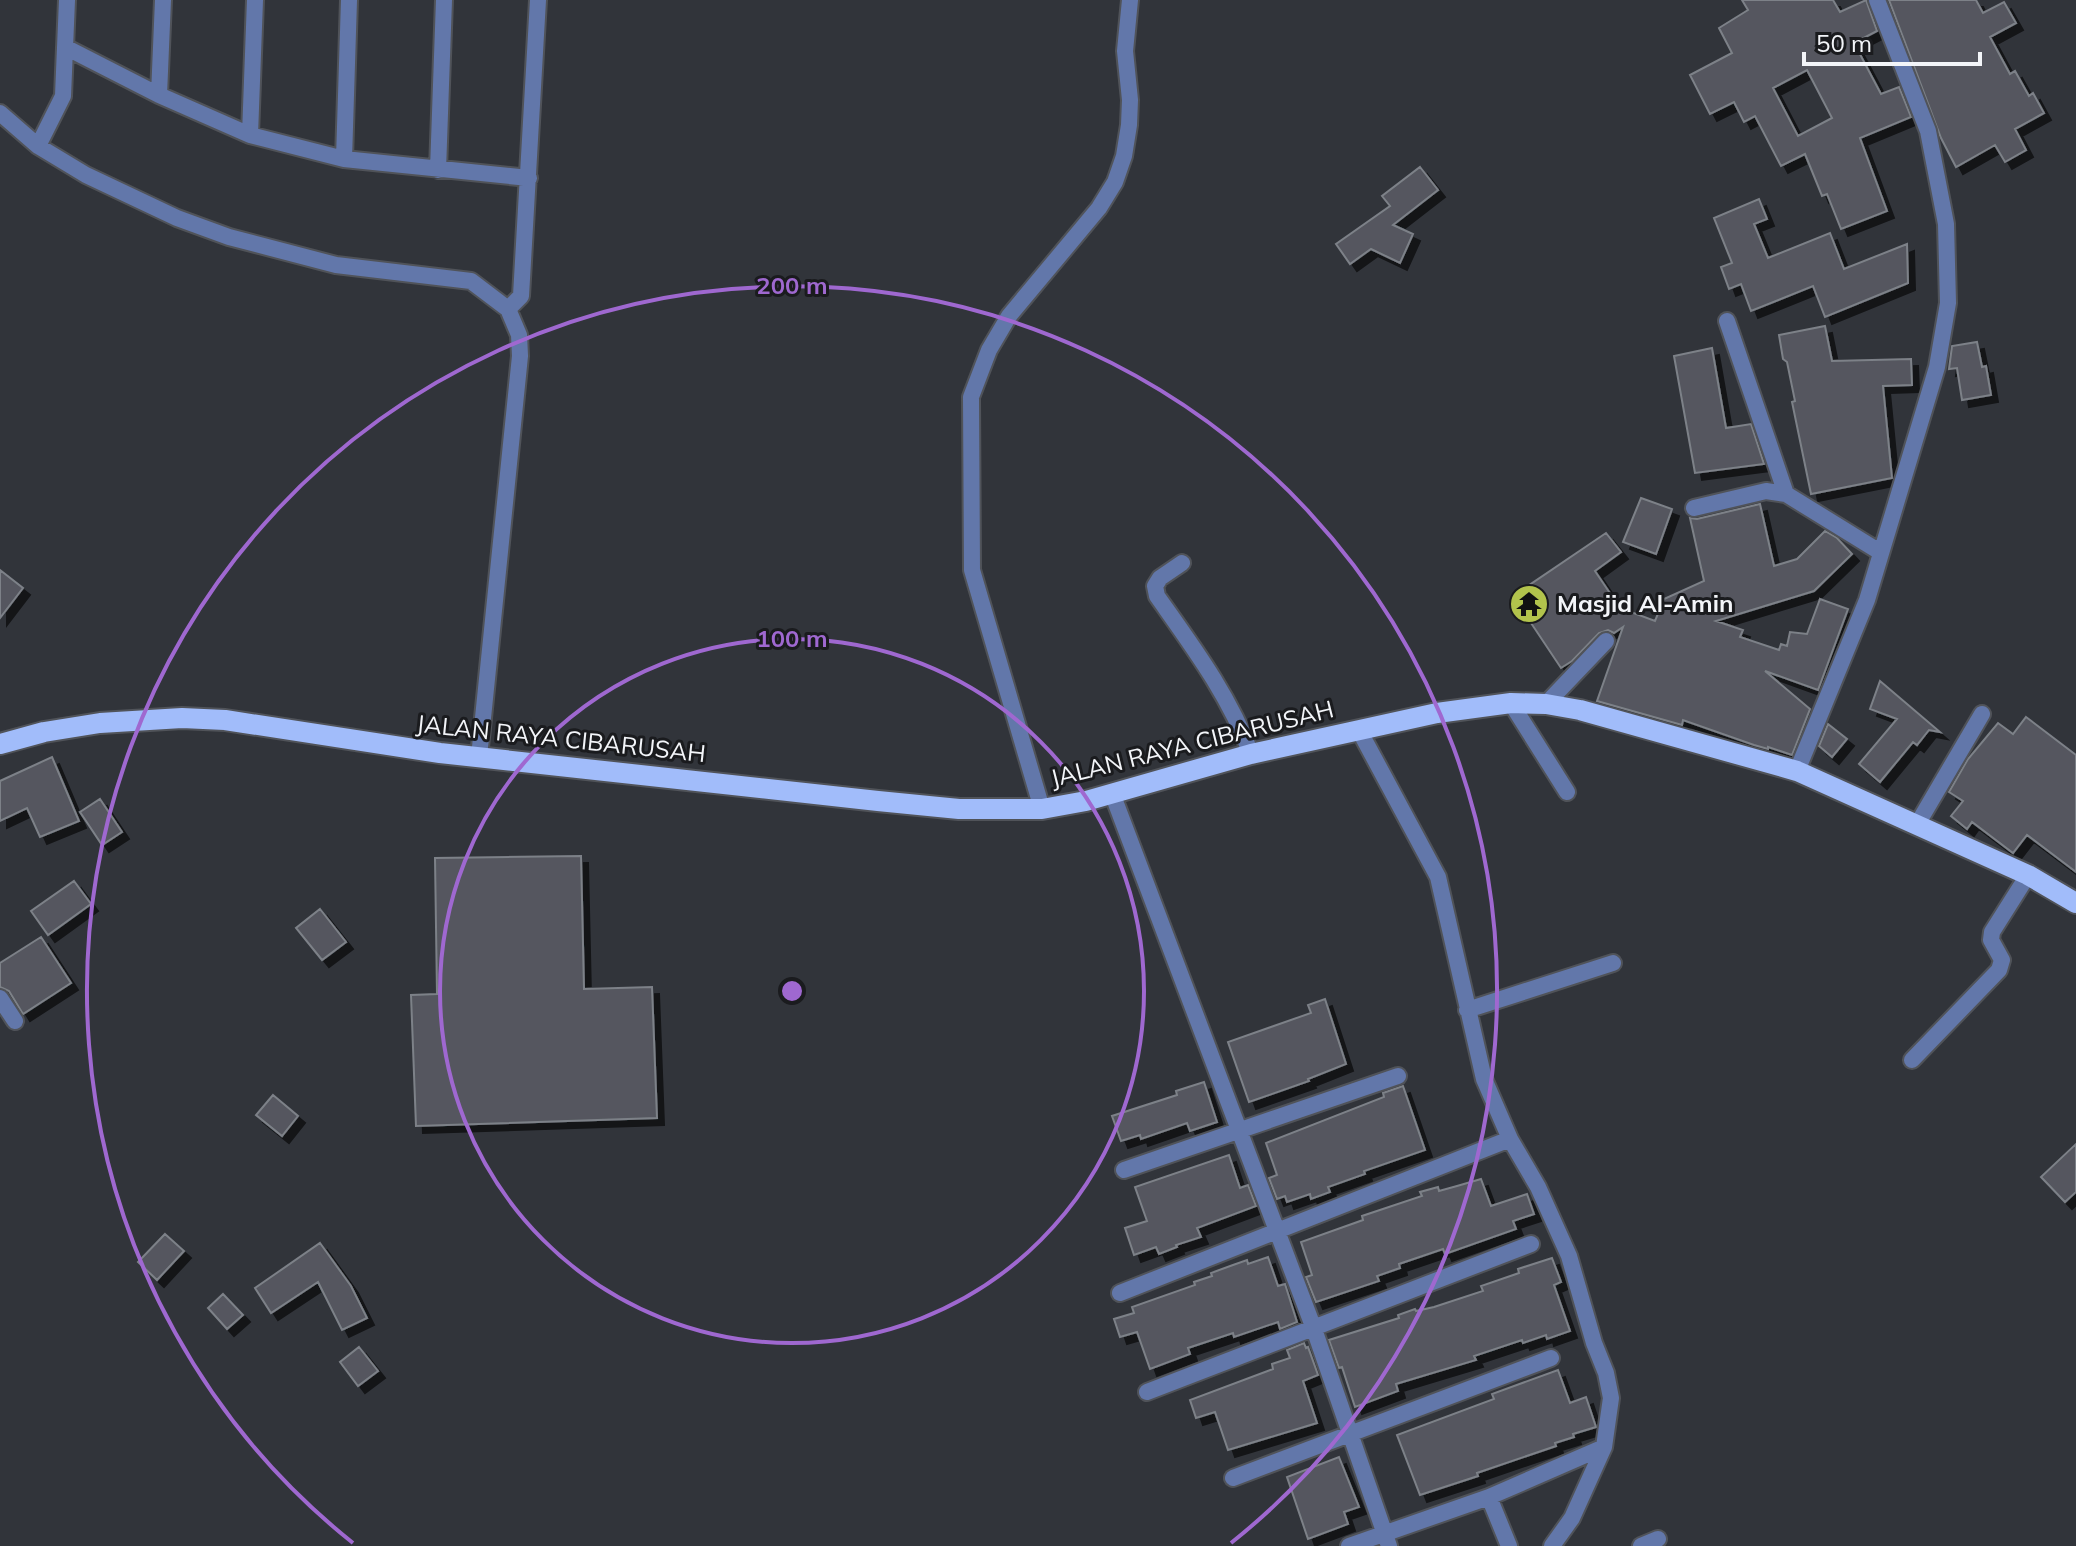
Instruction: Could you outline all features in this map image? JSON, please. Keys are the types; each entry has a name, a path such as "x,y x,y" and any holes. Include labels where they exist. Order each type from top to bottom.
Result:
{"main road":[{"name":"JALAN RAYA CIBARUSAH","path":"0,744 44,732 100,723 182,718 225,720 479,757 959,809 1042,809 1251,754 1437,713 1511,703 1546,704 1580,710 1797,771 2028,875 2076,903"}],"street":[{"path":"38,146 63,96 67,0"},
{"path":"159,95 163,0"},
{"path":"250,135 255,0"},
{"path":"344,159 349,0"},
{"path":"438,170 444,0"},
{"path":"508,309 521,296 538,0"},
{"path":"1042,809 972,570 971,397 989,350 1009,316 1099,208 1115,182 1124,156 1129,125 1125,51 1130,0"},
{"path":"1797,771 1858,626 1937,367 1948,303 1941,188 1928,131 1877,0"},
{"path":"65,47 159,95 250,135 344,159 529,178"},
{"path":"0,113 38,146 86,175 133,198 229,237 336,265 471,281 508,309 519,335 520,356 479,757"},
{"path":"1727,321 1786,494"},
{"path":"1694,508 1766,491 1786,494 1880,552"},
{"path":"1182,563 1160,578 1155,586 1157,596 1226,698 1251,754"},
{"path":"1546,704 1606,641"},
{"path":"1511,703 1567,792"},
{"path":"1918,823 1982,714"},
{"path":"1359,730 1438,877 1484,1079 1510,1139 1538,1187 1569,1256 1606,1373 1611,1398 1604,1447 1572,1518 1552,1546"},
{"path":"1112,793 1314,1329 1386,1539"},
{"path":"1912,1060 1999,970 2002,960 1991,940 1992,932 2028,875"},
{"path":"1467,1010 1613,963"},
{"path":"0,998 15,1021"},
{"path":"1124,1170 1398,1076"},
{"path":"1120,1293 1510,1139"},
{"path":"1147,1392 1531,1244"},
{"path":"1233,1478 1551,1358"},
{"path":"1349,1546 1386,1539 1604,1447"},
{"path":"1489,1497 1509,1546"},
{"path":"1641,1546 1658,1539"}],"building":[{"path":"1742,0 1833,0 1840,12 1866,0 1877,31 1854,43 1881,94 1899,87 1911,117 1860,138 1887,211 1841,229 1827,194 1822,196 1805,154 1781,166 1755,116 1744,122 1734,102 1710,114 1690,75 1732,53 1719,28 1748,10","holes":["1807,70 1832,118 1798,136 1773,88"]},
{"path":"1889,0 1976,0 1983,13 2004,2 2016,23 1990,37 2010,74 2015,71 2029,96 2033,93 2044,113 2015,129 2026,150 2005,162 1995,145 1956,167 1941,138"},
{"path":"1420,167 1438,190 1393,225 1413,234 1400,263 1371,249 1350,264 1336,244 1390,206 1382,196"},
{"path":"1759,199 1767,219 1754,224 1768,258 1830,233 1844,269 1907,244 1908,283 1825,317 1813,286 1751,311 1741,284 1729,289 1721,267 1732,263 1714,218"},
{"path":"1825,326 1832,361 1911,359 1912,385 1883,386 1892,478 1811,494 1792,402 1795,401 1779,335"},
{"path":"1977,342 1982,367 1986,366 1991,395 1962,400 1957,368 1949,369 1952,346"},
{"path":"1712,348 1726,428 1751,424 1764,464 1695,473 1674,356"},
{"path":"1641,498 1672,509 1656,554 1623,542"},
{"path":"1760,504 1774,566 1797,559 1825,531 1837,538 1852,554 1814,591 1716,621 1743,630 1740,637 1779,650 1781,644 1787,646 1790,632 1807,634 1820,599 1848,609 1818,690 1765,671 1810,709 1792,755 1683,720 1682,725 1597,701 1623,627 1614,633 1608,630 1599,633 1561,668 1513,596 1606,533 1621,552 1595,571 1620,608 1655,621 1664,599 1704,581 1690,518"},
{"path":"0,570 23,588 0,618"},
{"path":"1880,681 1940,732 1929,730 1917,745 1913,742 1880,782 1859,764 1897,719 1870,709"},
{"path":"2026,717 2076,755 2076,872 2027,835 2013,853 1972,822 1967,829 1951,816 1963,801 1949,792 1968,759 1998,723 2013,734"},
{"path":"1828,724 1847,739 1832,757 1819,746"},
{"path":"52,757 79,821 40,837 27,808 0,821 0,781"},
{"path":"100,799 122,832 102,845 80,812"},
{"path":"581,856 584,989 652,987 657,1118 416,1126 411,995 437,994 435,858"},
{"path":"74,881 91,904 48,935 31,911"},
{"path":"320,909 346,942 322,960 296,928"},
{"path":"41,937 71,983 23,1014 9,991 0,987 0,963"},
{"path":"1325,999 1346,1064 1249,1102 1228,1042 1311,1013 1308,1005"},
{"path":"1204,1082 1217,1122 1190,1131 1187,1123 1141,1139 1140,1135 1121,1141 1112,1116 1177,1095 1176,1091"},
{"path":"1403,1086 1425,1150 1364,1171 1365,1174 1328,1187 1330,1192 1311,1199 1310,1194 1287,1202 1285,1196 1277,1199 1269,1178 1277,1175 1266,1143 1384,1097 1383,1093"},
{"path":"273,1095 298,1116 282,1136 256,1115"},
{"path":"2076,1144 2076,1192 2065,1202 2041,1177"},
{"path":"1229,1155 1240,1188 1248,1185 1256,1206 1197,1228 1201,1237 1177,1247 1159,1254 1156,1247 1134,1255 1125,1228 1147,1221 1135,1187"},
{"path":"1481,1179 1491,1206 1527,1194 1534,1214 1513,1221 1516,1229 1445,1254 1443,1249 1399,1264 1400,1268 1377,1276 1379,1281 1316,1302 1306,1277 1312,1275 1301,1242 1363,1220 1362,1216 1422,1196 1420,1192 1438,1187 1439,1191"},
{"path":"165,1234 184,1251 157,1280 138,1262"},
{"path":"320,1243 351,1286 367,1318 342,1330 318,1282 271,1313 255,1288"},
{"path":"1268,1257 1278,1286 1285,1284 1297,1322 1280,1329 1278,1322 1234,1337 1233,1333 1188,1348 1190,1354 1150,1369 1137,1332 1120,1337 1114,1319 1134,1313 1132,1307 1195,1285 1194,1282 1212,1276 1211,1273 1247,1260 1248,1264"},
{"path":"1552,1258 1561,1282 1554,1285 1570,1331 1547,1339 1546,1335 1523,1343 1522,1340 1474,1356 1476,1360 1396,1384 1398,1391 1355,1407 1329,1340 1399,1318 1398,1315 1415,1309 1434,1307 1483,1291 1481,1286"},
{"path":"223,1294 243,1315 227,1329 208,1308"},
{"path":"1304,1343 1318,1375 1303,1381 1317,1423 1228,1450 1215,1412 1196,1418 1190,1400 1273,1369 1272,1364 1290,1358 1287,1350"},
{"path":"359,1347 378,1371 358,1386 340,1362"},
{"path":"1558,1370 1570,1403 1586,1397 1596,1427 1573,1434 1574,1437 1555,1443 1556,1446 1420,1495 1397,1435 1494,1399 1492,1394"},
{"path":"1339,1457 1359,1507 1344,1512 1348,1524 1308,1539 1287,1477"}],"place":[{"name":"Masjid Al-Amin","path":"1529,604"}]}
